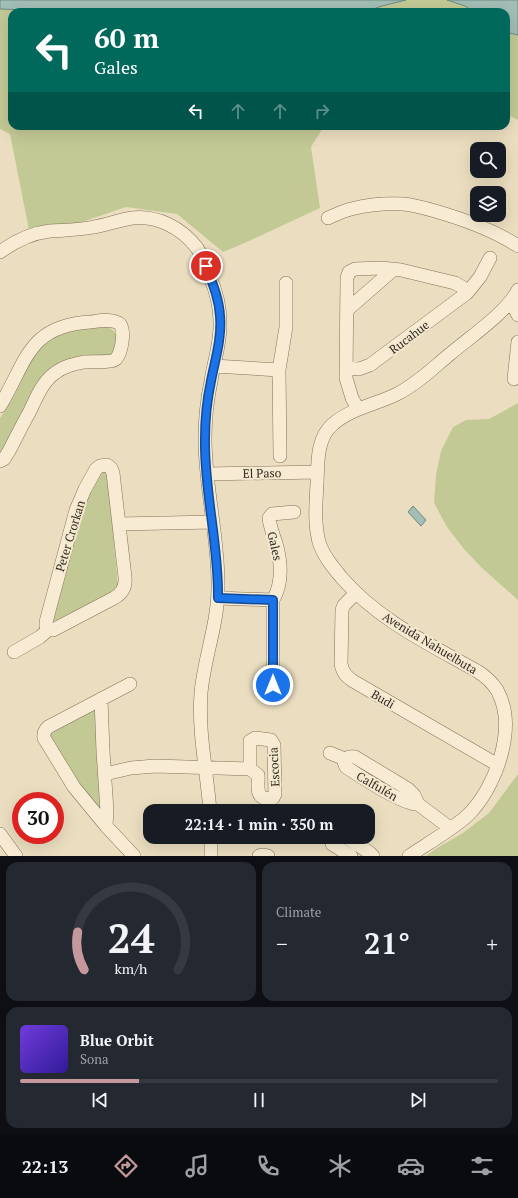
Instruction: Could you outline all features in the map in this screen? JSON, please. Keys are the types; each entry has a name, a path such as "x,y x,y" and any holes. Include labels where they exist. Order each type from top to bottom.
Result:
{"street":[{"path":"328,218 349,209 380,205 411,205 475,224 518,246"},
{"path":"0,252 21,240 40,233 93,228 125,219 141,218 154,219 168,224 184,235 197,249 206,266 217,296 220,316 220,335 208,395 205,424 207,474 218,572 216,617 201,695 201,729 209,804"},
{"name":"Rucahue","path":"346,368 359,369 370,365 467,293 480,277 490,258"},
{"path":"358,409 346,382 347,278 349,272 355,270 381,268 401,270 455,283 462,287 467,293"},
{"path":"347,310 394,269"},
{"path":"280,456 279,370 286,327 286,283"},
{"path":"514,296 518,315"},
{"name":"Avenida Nahuelbuta","path":"409,856 466,816 479,802 498,765 506,735 505,717 500,696 490,681 477,671 400,628 356,593 332,567 319,543 316,519 317,472 321,444 326,431 337,421 358,409 385,400 409,388 501,312 514,296"},
{"path":"0,461 4,459 9,451 49,378 64,367 72,364 114,360 117,358 121,349 122,326 118,322 112,320 64,326 51,331 37,342 27,355 5,387 1,403"},
{"path":"514,379 518,342"},
{"path":"214,366 279,370"},
{"name":"Peter Crorkan","path":"14,652 40,637 49,629 53,630 114,598 123,590 125,586 125,577 114,473 110,466 104,465 94,472 76,510 46,622 46,627 49,629"},
{"name":"El Paso","path":"207,474 317,472"},
{"name":"Gales","path":"273,685 273,600 279,587 279,564 269,518 272,514 294,512"},
{"path":"119,524 213,522"},
{"name":"Budi","path":"356,593 344,605 342,610 342,669 346,676 498,765"},
{"path":"218,598 273,600"},
{"path":"130,684 48,727 44,738 74,787 106,826 134,856"},
{"path":"101,699 107,811 106,826"},
{"name":"Calfulén","path":"330,753 345,759 350,757 355,758 408,789 414,795 418,804 450,828"},
{"name":"Escocia","path":"105,774 131,768 155,766 250,769"},
{"path":"0,834 16,856"},
{"path":"211,844 211,856"},
{"path":"332,844 347,855"},
{"path":"356,844 373,856"},
{"path":"259,856 268,856"}],"green space":[{"path":"0,0 518,0 518,120 510,116 510,8 8,8 8,130 322,130 311,147 320,208 223,252 177,214 126,207 73,225 29,230 10,134 0,129"},
{"path":"108,327 115,332 117,340 116,348 112,355 59,365 0,455 0,418 13,398 38,350 56,335 79,328"},
{"path":"518,403 518,600 482,568 464,549 447,527 434,503 436,475 441,451 453,427 466,420 489,419"},
{"path":"101,471 109,473 118,586 114,591 55,621 53,620 83,505"},
{"path":"96,709 96,745 102,806 97,808 94,807 48,733"},
{"path":"518,774 518,856 426,856 463,833 489,813"}],"water":[{"path":"0,0 406,0 376,8 0,9"},
{"path":"447,0 518,0 518,35 510,33 510,8 468,8"},
{"path":"413,506 426,520 421,526 408,512"}],"route":[{"path":"206,266 217,296 220,316 220,335 208,395 205,424 205,457 218,572 218,598 273,600 273,685"}]}
